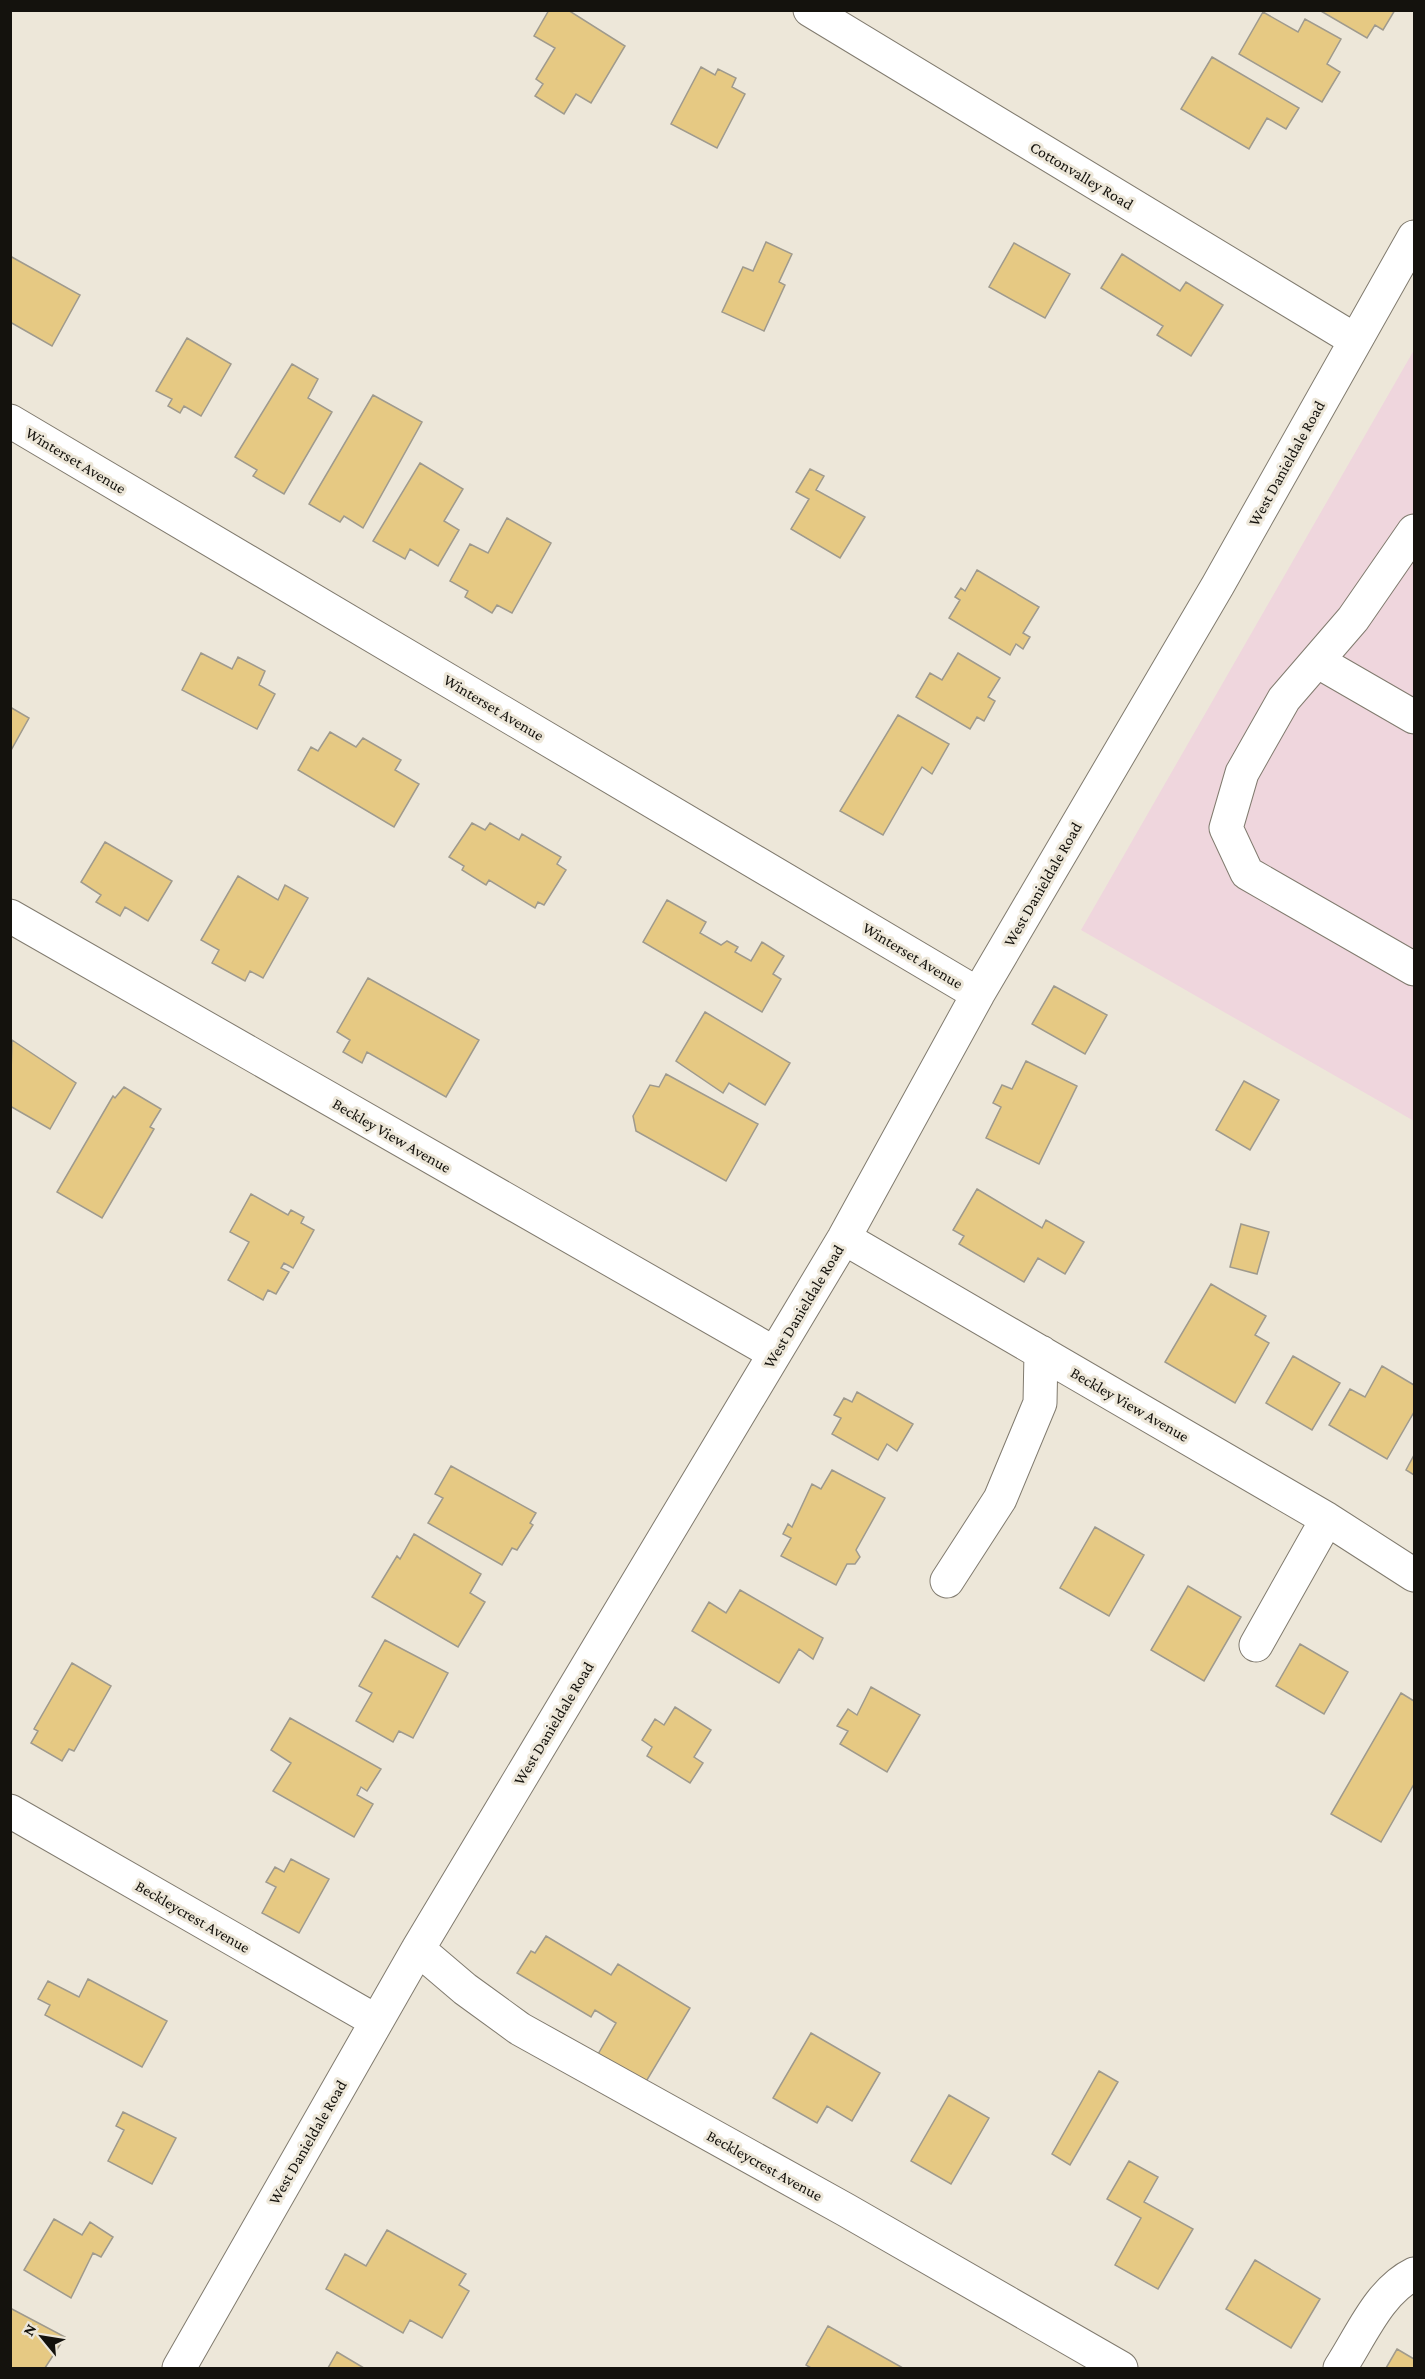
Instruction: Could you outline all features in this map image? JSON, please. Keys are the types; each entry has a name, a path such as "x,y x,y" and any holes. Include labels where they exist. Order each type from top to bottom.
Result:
{"street":[{"name":"Cottonvalley Road","path":"810,10 1355,340"},
{"name":"West Danieldale Road","path":"179,2368 417,1949 844,1238 978,994 1218,585 1414,237"},
{"name":"Winterset Avenue","path":"10,421 978,994"},
{"path":"1414,531 1353,620 1284,699 1242,772 1226,828 1247,873 1414,969"},
{"path":"1317,661 1414,717"},
{"name":"Beckley View Avenue","path":"10,916 774,1353"},
{"name":"Beckley View Avenue","path":"844,1238 1327,1519 1414,1575"},
{"path":"947,1581 999,1498 1040,1403 1041,1352"},
{"path":"1256,1645 1327,1519"},
{"name":"Beckleycrest Avenue","path":"10,1811 376,2021"},
{"name":"Beckleycrest Avenue","path":"417,1949 465,1989 520,2029 846,2210 1121,2368"},
{"path":"1340,2368 1384,2299 1397,2283 1414,2274"}],"shaded area":[{"path":"1414,350 1414,1121 1081,930"}],"building":[{"path":"549,10 568,10 625,46 591,103 576,94 564,114 535,96 543,84 536,79 555,48 534,36"},
{"path":"1319,10 1395,10 1383,30 1375,25 1367,38"},
{"path":"1263,12 1298,32 1305,19 1341,39 1327,64 1340,72 1322,102 1239,54"},
{"path":"1212,57 1299,108 1286,129 1267,118 1249,149 1181,109"},
{"path":"701,67 715,75 718,69 736,78 732,87 745,94 717,148 671,124"},
{"path":"766,242 792,254 779,282 785,285 764,331 722,312 743,267 753,271"},
{"path":"1014,243 1070,274 1045,318 989,287"},
{"path":"1122,254 1180,291 1186,282 1223,305 1191,356 1157,335 1163,326 1101,288"},
{"path":"10,256 80,295 52,346 10,322"},
{"path":"187,338 231,364 201,416 184,406 180,413 168,406 172,399 156,391"},
{"path":"292,364 318,379 308,398 332,412 284,494 253,476 257,470 235,457"},
{"path":"373,395 422,422 363,528 344,516 340,522 309,504"},
{"path":"420,463 463,489 444,521 459,530 438,566 410,549 405,559 373,541"},
{"path":"810,469 824,476 816,490 865,517 840,558 791,529 809,499 796,492"},
{"path":"507,518 551,543 512,613 497,605 492,613 465,597 468,591 450,581 470,544 488,553"},
{"path":"977,570 1039,607 1023,633 1030,637 1023,649 1016,644 1010,655 949,618 960,600 955,597 961,588 965,591"},
{"path":"201,653 232,669 238,657 265,671 259,685 275,694 257,729 182,690"},
{"path":"958,653 1000,678 988,697 995,701 984,721 977,717 970,729 916,697 930,673 942,680"},
{"path":"10,707 29,718 10,752"},
{"path":"898,715 949,744 932,774 922,767 883,835 840,811"},
{"path":"330,732 356,747 363,738 401,760 395,770 419,784 394,827 298,770 311,747 318,751"},
{"path":"472,823 485,830 490,823 519,840 522,834 561,857 557,864 566,870 544,905 538,902 535,908 489,880 486,885 462,870 464,866 449,857"},
{"path":"105,842 172,881 148,921 125,907 120,916 96,902 101,895 81,882"},
{"path":"238,876 278,900 285,885 308,898 263,978 250,971 245,981 212,963 219,950 201,940"},
{"path":"667,900 706,922 700,933 721,945 727,941 738,947 735,952 751,961 762,942 784,956 773,974 781,979 762,1012 643,942"},
{"path":"368,978 479,1040 446,1097 367,1052 362,1063 343,1052 350,1040 337,1032"},
{"path":"1054,986 1107,1015 1085,1054 1032,1024"},
{"path":"705,1012 790,1063 765,1105 729,1083 723,1093 676,1061"},
{"path":"12,1040 76,1083 50,1129 10,1106"},
{"path":"1026,1061 1077,1086 1039,1164 986,1138 1001,1107 993,1103 1002,1085 1012,1089"},
{"path":"666,1074 758,1124 726,1181 636,1131 633,1116 650,1085 659,1087"},
{"path":"1244,1081 1279,1100 1250,1150 1216,1130"},
{"path":"124,1087 161,1109 150,1127 154,1129 102,1218 57,1192 113,1096 115,1098"},
{"path":"977,1189 1042,1228 1046,1220 1084,1242 1065,1274 1038,1258 1024,1282 959,1244 964,1236 953,1230"},
{"path":"251,1194 288,1215 291,1210 304,1217 301,1223 314,1230 293,1268 284,1263 281,1268 289,1272 276,1294 268,1290 263,1300 228,1280 249,1242 230,1232"},
{"path":"1241,1224 1269,1232 1257,1274 1230,1267"},
{"path":"1211,1284 1266,1316 1255,1335 1269,1343 1235,1403 1165,1362"},
{"path":"1293,1356 1340,1383 1312,1430 1266,1403"},
{"path":"1382,1366 1414,1385 1414,1412 1387,1459 1329,1425 1350,1389 1365,1397"},
{"path":"857,1392 913,1424 897,1451 887,1444 878,1460 832,1434 841,1418 834,1415 844,1398 852,1402"},
{"path":"1414,1455 1414,1475 1406,1470"},
{"path":"451,1466 536,1513 530,1523 533,1525 517,1550 512,1548 502,1565 428,1523 443,1498 435,1494"},
{"path":"832,1470 885,1498 856,1550 860,1557 855,1564 847,1564 836,1585 781,1556 791,1538 783,1534 788,1524 792,1527 812,1484 821,1489"},
{"path":"1095,1527 1144,1555 1109,1616 1060,1588"},
{"path":"414,1534 481,1574 470,1593 485,1602 458,1647 372,1597 397,1556 400,1559"},
{"path":"1188,1586 1241,1617 1204,1681 1151,1650"},
{"path":"740,1590 823,1638 813,1659 799,1649 779,1683 692,1631 709,1602 726,1613"},
{"path":"385,1640 448,1673 413,1738 399,1731 393,1742 356,1721 372,1693 359,1686"},
{"path":"1300,1644 1348,1672 1324,1714 1276,1686"},
{"path":"72,1663 111,1686 74,1751 69,1749 62,1761 31,1743 38,1731 34,1729"},
{"path":"871,1687 920,1715 887,1772 840,1744 848,1731 837,1726 848,1709 857,1715"},
{"path":"1401,1693 1414,1701 1414,1784 1381,1842 1331,1814"},
{"path":"675,1707 711,1730 694,1757 703,1763 690,1783 647,1756 652,1747 642,1740 655,1719 664,1725"},
{"path":"290,1718 381,1769 367,1791 361,1787 357,1795 373,1804 354,1837 273,1791 291,1763 271,1750"},
{"path":"291,1859 329,1879 299,1933 262,1913 276,1887 266,1882 275,1867 284,1872"},
{"path":"546,1936 611,1975 618,1964 690,2008 644,2085 597,2056 616,2023 595,2010 591,2017 517,1973 531,1951 535,1953"},
{"path":"88,1979 167,2021 142,2067 45,2015 50,2005 38,1999 48,1981 79,1997"},
{"path":"811,2033 880,2073 852,2121 827,2106 817,2123 773,2098"},
{"path":"1099,2071 1118,2082 1070,2165 1052,2154"},
{"path":"949,2095 989,2118 951,2184 911,2161"},
{"path":"123,2112 176,2138 152,2184 108,2161 124,2130 116,2126"},
{"path":"1129,2161 1158,2177 1144,2202 1193,2229 1158,2289 1115,2265 1141,2218 1107,2199"},
{"path":"54,2219 82,2235 90,2222 113,2237 101,2257 93,2253 71,2298 24,2270"},
{"path":"387,2230 466,2274 459,2285 469,2291 442,2338 410,2320 403,2333 326,2289 345,2254 366,2266"},
{"path":"1255,2260 1320,2299 1291,2348 1226,2309"},
{"path":"10,2308 65,2337 45,2368 10,2368"},
{"path":"828,2326 903,2368 811,2368 806,2365"},
{"path":"1397,2349 1414,2359 1414,2368 1386,2368"},
{"path":"337,2352 364,2368 328,2368"}]}
